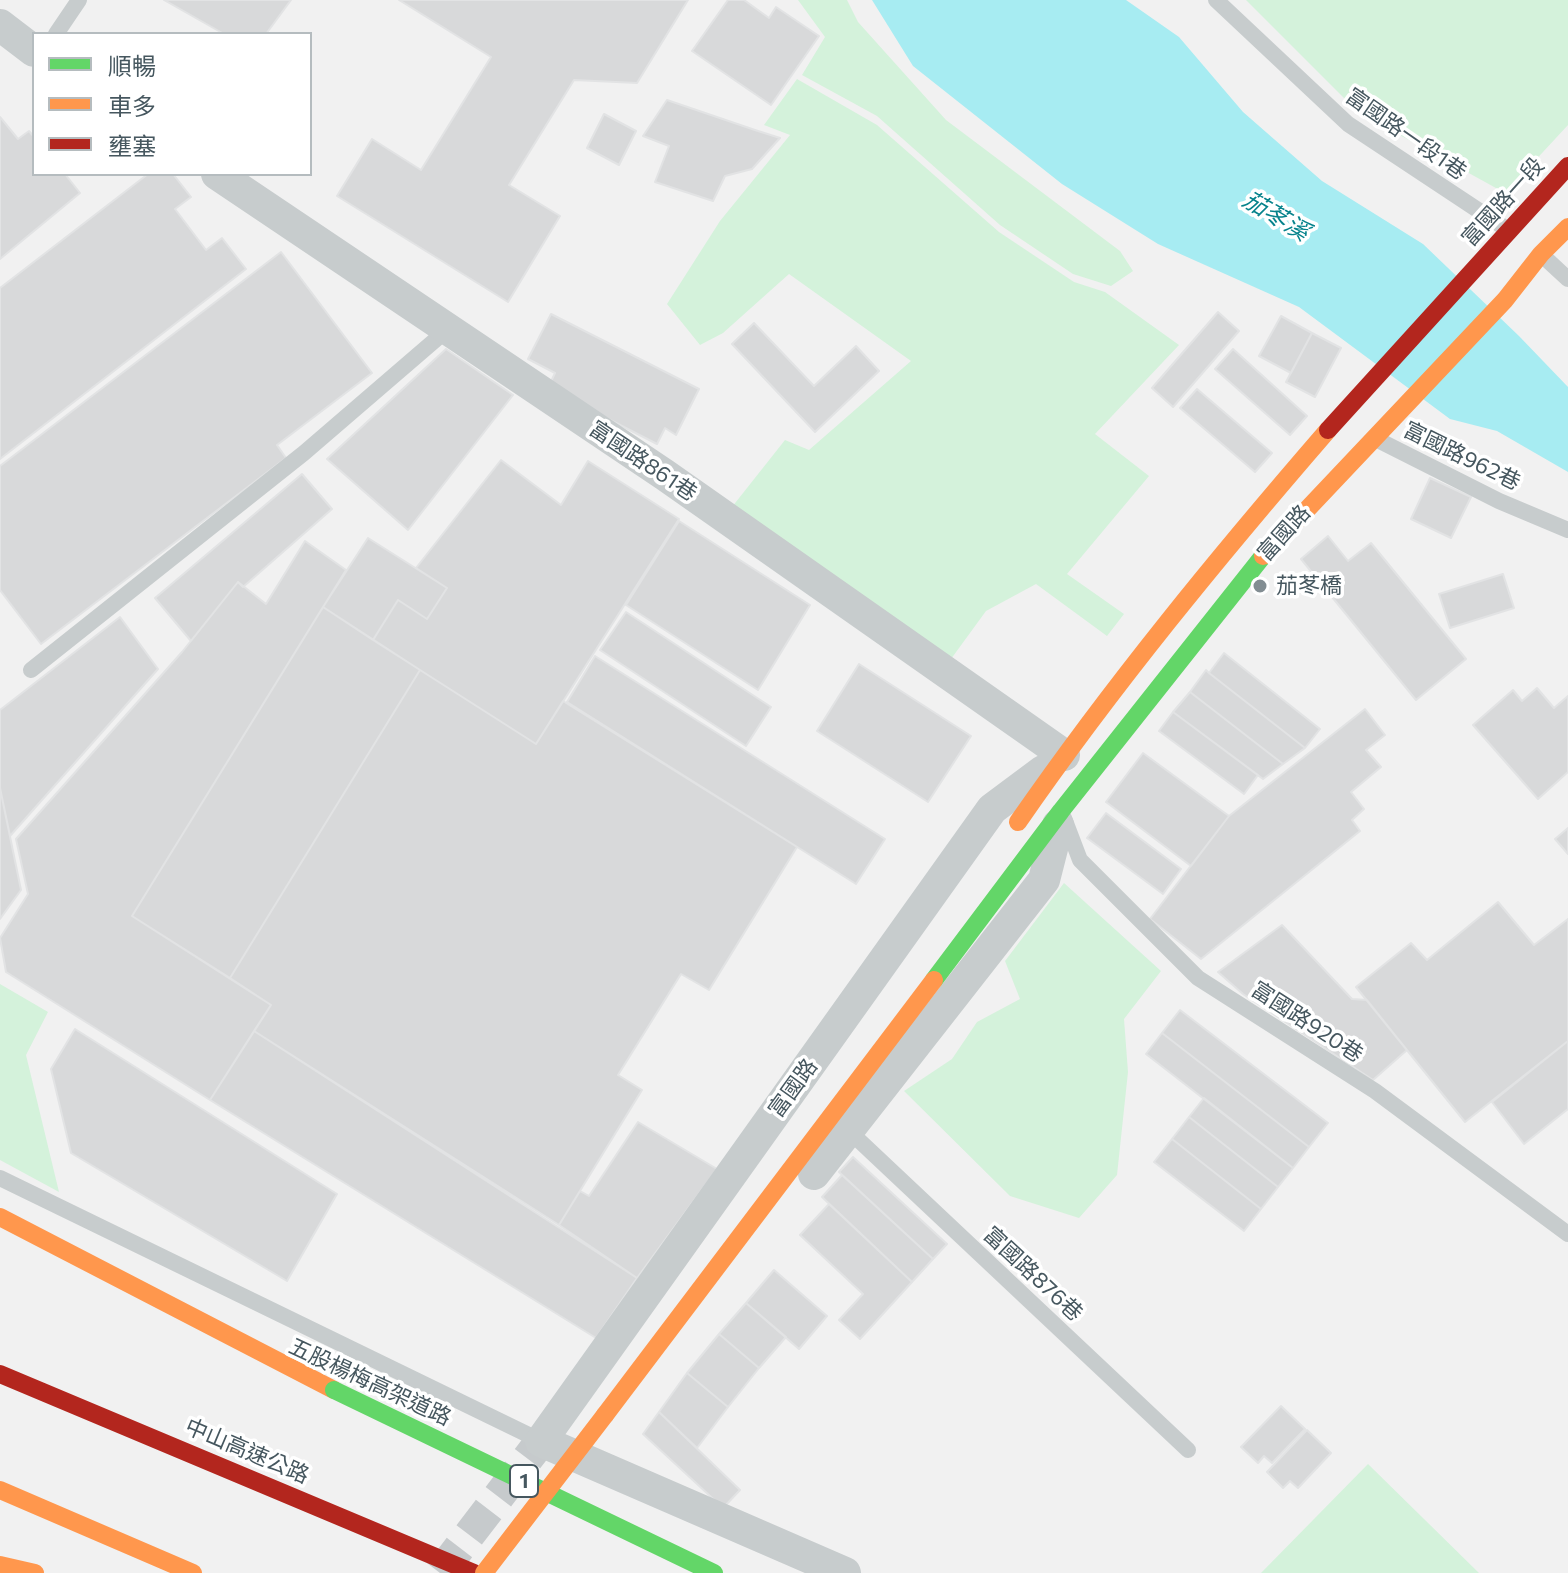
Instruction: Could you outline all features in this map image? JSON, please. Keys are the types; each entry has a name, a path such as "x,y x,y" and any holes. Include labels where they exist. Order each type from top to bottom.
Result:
{"main road":[{"name":"富國路一段","path":"1397,414 1505,300 1524,242 1568,166"},
{"name":"富國路一段","path":"1366,384 1473,270 1524,242 1568,227"},
{"name":"富國路","path":"484,1573 1061,811 1268,550 1356,426 1366,384"},
{"name":"富國路","path":"1010,834 1064,755 1245,526 1356,426 1397,414"},
{"name":"富國路","path":"703,1283 902,992"},
{"path":"0,1217 334,1390"},
{"name":"五股楊梅高架道路","path":"87,1283 334,1390 714,1573"},
{"path":"0,1363 276,1488"},
{"name":"中山高速公路","path":"0,1374 474,1573"},
{"path":"0,1490 193,1573"},
{"path":"0,1565 35,1573"}],"street":[{"path":"0,25 32,49"},
{"name":"富國路861巷","path":"220,176 665,475 1064,755"},
{"path":"1061,811 1064,755"},
{"name":"富國路","path":"541,1441 992,809 1064,755"},
{"name":"富國路","path":"588,1462 1044,880 1061,811"},
{"path":"541,1441 845,1573"}],"lane":[{"path":"57,32 79,0"},
{"name":"富國路一段1巷","path":"1216,0 1348,124 1524,242 1568,279"},
{"path":"31,670 304,453 448,329"},
{"name":"富國路962巷","path":"1356,426 1499,501 1568,530"},
{"name":"富國路920巷","path":"1061,811 1080,860 1198,978 1375,1091 1568,1234"},
{"name":"富國路876巷","path":"848,1130 1188,1450"},
{"path":"0,1178 541,1441"}],"green space":[{"path":"798,0 847,0 858,22 946,120 1120,251 1133,271 1111,286 1073,274 1000,225 877,116 802,75 825,37"},
{"path":"1246,0 1568,0 1568,125 1505,193 1358,112"},
{"path":"797,79 877,125 999,232 1074,282 1105,292 1179,345 1095,434 1149,476 1067,574 1124,614 1107,636 1036,584 986,611 951,659 728,512 785,440 809,450 911,361 789,274 723,333 700,345 667,304 720,221 790,135 764,125"},
{"path":"1064,883 1161,971 1124,1019 1128,1072 1117,1175 1079,1218 1010,1196 904,1091 952,1059 977,1022 1020,999 1005,961"},
{"path":"0,984 48,1012 26,1055 59,1192 0,1160"},
{"path":"1368,1464 1479,1573 1261,1573"}],"water":[{"name":"茄苳溪","path":"872,0 1126,0 1179,37 1243,112 1322,181 1423,244 1568,387 1568,472 1497,431 1450,419 1299,307 1158,244 1062,184 913,66"}],"building":[{"path":"164,0 291,0 267,32 220,32"},
{"path":"399,0 688,0 637,83 574,80 509,185 560,216 508,302 337,196 372,139 421,170 491,57"},
{"path":"728,0 744,0 769,18 776,7 819,36 771,105 692,51"},
{"path":"667,100 780,138 752,169 725,176 713,201 655,182 669,146 643,136"},
{"path":"604,114 636,131 619,165 587,148"},
{"path":"0,117 18,139 29,131 32,135 32,176 67,176 80,193 0,259"},
{"path":"145,176 175,176 191,197 175,209 206,250 222,238 246,269 0,459 0,288"},
{"path":"281,252 372,373 277,445 286,458 41,644 0,590 0,466"},
{"path":"1218,312 1239,331 1173,407 1152,388"},
{"path":"551,314 699,389 676,435 665,428 657,444 548,388 555,373 528,359"},
{"path":"1281,316 1312,333 1291,373 1259,356"},
{"path":"754,323 814,386 856,346 879,371 815,432 732,344"},
{"path":"1312,333 1341,348 1315,397 1286,382"},
{"path":"446,349 513,395 408,530 327,459"},
{"path":"1233,349 1307,416 1290,435 1215,369"},
{"path":"1197,389 1272,453 1255,472 1180,408"},
{"path":"501,460 561,505 588,461 679,519 536,744 373,640 398,600 427,619 447,588 416,568"},
{"path":"302,474 332,509 243,587 238,582 191,641 155,598"},
{"path":"1430,478 1471,497 1451,538 1411,519"},
{"path":"679,521 810,605 758,690 626,605"},
{"path":"1328,536 1348,561 1371,543 1466,659 1416,700 1301,559"},
{"path":"368,538 447,588 427,619 398,600 373,640 323,607"},
{"path":"305,541 346,570 132,916 271,1005 210,1100 6,972 0,938 28,894 16,839 182,652 238,582 266,604"},
{"path":"1503,574 1514,608 1450,628 1439,594"},
{"path":"323,607 420,670 230,978 132,916"},
{"path":"626,612 771,707 746,746 600,650"},
{"path":"120,617 158,669 10,836 0,788 0,710"},
{"path":"1224,653 1320,729 1305,748 1209,673"},
{"path":"595,656 885,839 856,884 567,702"},
{"path":"859,664 971,736 928,802 817,731"},
{"path":"420,670 536,744 563,701 797,847 709,990 681,974 618,1075 642,1090 559,1225 254,1031 271,1005 230,978"},
{"path":"1206,670 1305,748 1283,764 1190,692"},
{"path":"1537,688 1554,708 1568,696 1568,772 1538,799 1473,725 1513,690 1522,701"},
{"path":"1190,692 1283,764 1263,779 1173,712"},
{"path":"1365,709 1385,735 1366,750 1381,767 1351,792 1364,809 1352,820 1360,831 1201,959 1150,919 1229,816"},
{"path":"1173,712 1258,775 1244,794 1159,731"},
{"path":"1143,753 1229,816 1191,866 1106,802"},
{"path":"0,788 21,890 0,919"},
{"path":"1106,813 1181,869 1163,894 1087,838"},
{"path":"1568,828 1568,854 1555,839"},
{"path":"1498,902 1534,945 1568,919 1568,1041 1465,1122 1356,987 1411,943 1427,960"},
{"path":"1282,925 1352,999 1367,1000 1407,1050 1373,1080 1243,994 1218,972"},
{"path":"1180,1010 1328,1123 1309,1147 1162,1033"},
{"path":"75,1029 337,1194 287,1281 71,1153 51,1069"},
{"path":"254,1031 637,1278 596,1338 210,1100"},
{"path":"1162,1033 1309,1147 1293,1168 1146,1054"},
{"path":"1568,1041 1568,1109 1524,1144 1492,1102"},
{"path":"1204,1098 1293,1168 1278,1187 1189,1117"},
{"path":"1189,1117 1278,1187 1261,1209 1172,1139"},
{"path":"638,1122 717,1169 637,1278 559,1225 580,1191 589,1196"},
{"path":"1172,1139 1261,1209 1244,1231 1154,1162"},
{"path":"853,1157 947,1244 933,1259 839,1172"},
{"path":"842,1175 933,1259 912,1282 822,1197"},
{"path":"829,1204 912,1282 860,1339 839,1320 863,1294 800,1235"},
{"path":"774,1270 827,1316 799,1349 746,1303"},
{"path":"746,1303 786,1337 759,1368 719,1334"},
{"path":"719,1334 759,1368 728,1407 687,1373"},
{"path":"687,1373 728,1407 697,1448 659,1412"},
{"path":"1281,1406 1305,1429 1272,1463 1264,1456 1258,1463 1241,1447"},
{"path":"659,1412 740,1490 723,1508 643,1434"},
{"path":"1307,1430 1331,1453 1298,1488 1290,1481 1283,1488 1267,1472"}],"tunnel":[{"path":"440,1573 541,1441"}],"traffic: fast":[{"path":"934,980 1061,811 1263,556"},
{"path":"334,1390 714,1573"}],"traffic: slow":[{"path":"1263,556 1505,300 1541,254 1568,227"},
{"path":"1018,822 1168,622 1328,430"},
{"path":"605,1415 934,980"},
{"path":"0,1217 334,1390"},
{"path":"484,1573 605,1415"},
{"path":"0,1490 193,1573"},
{"path":"0,1565 35,1573"}],"traffic: jam":[{"path":"1328,430 1568,166"},
{"path":"0,1374 474,1573"}],"place":[{"name":"茄苳橋","path":"1260,586"}]}
